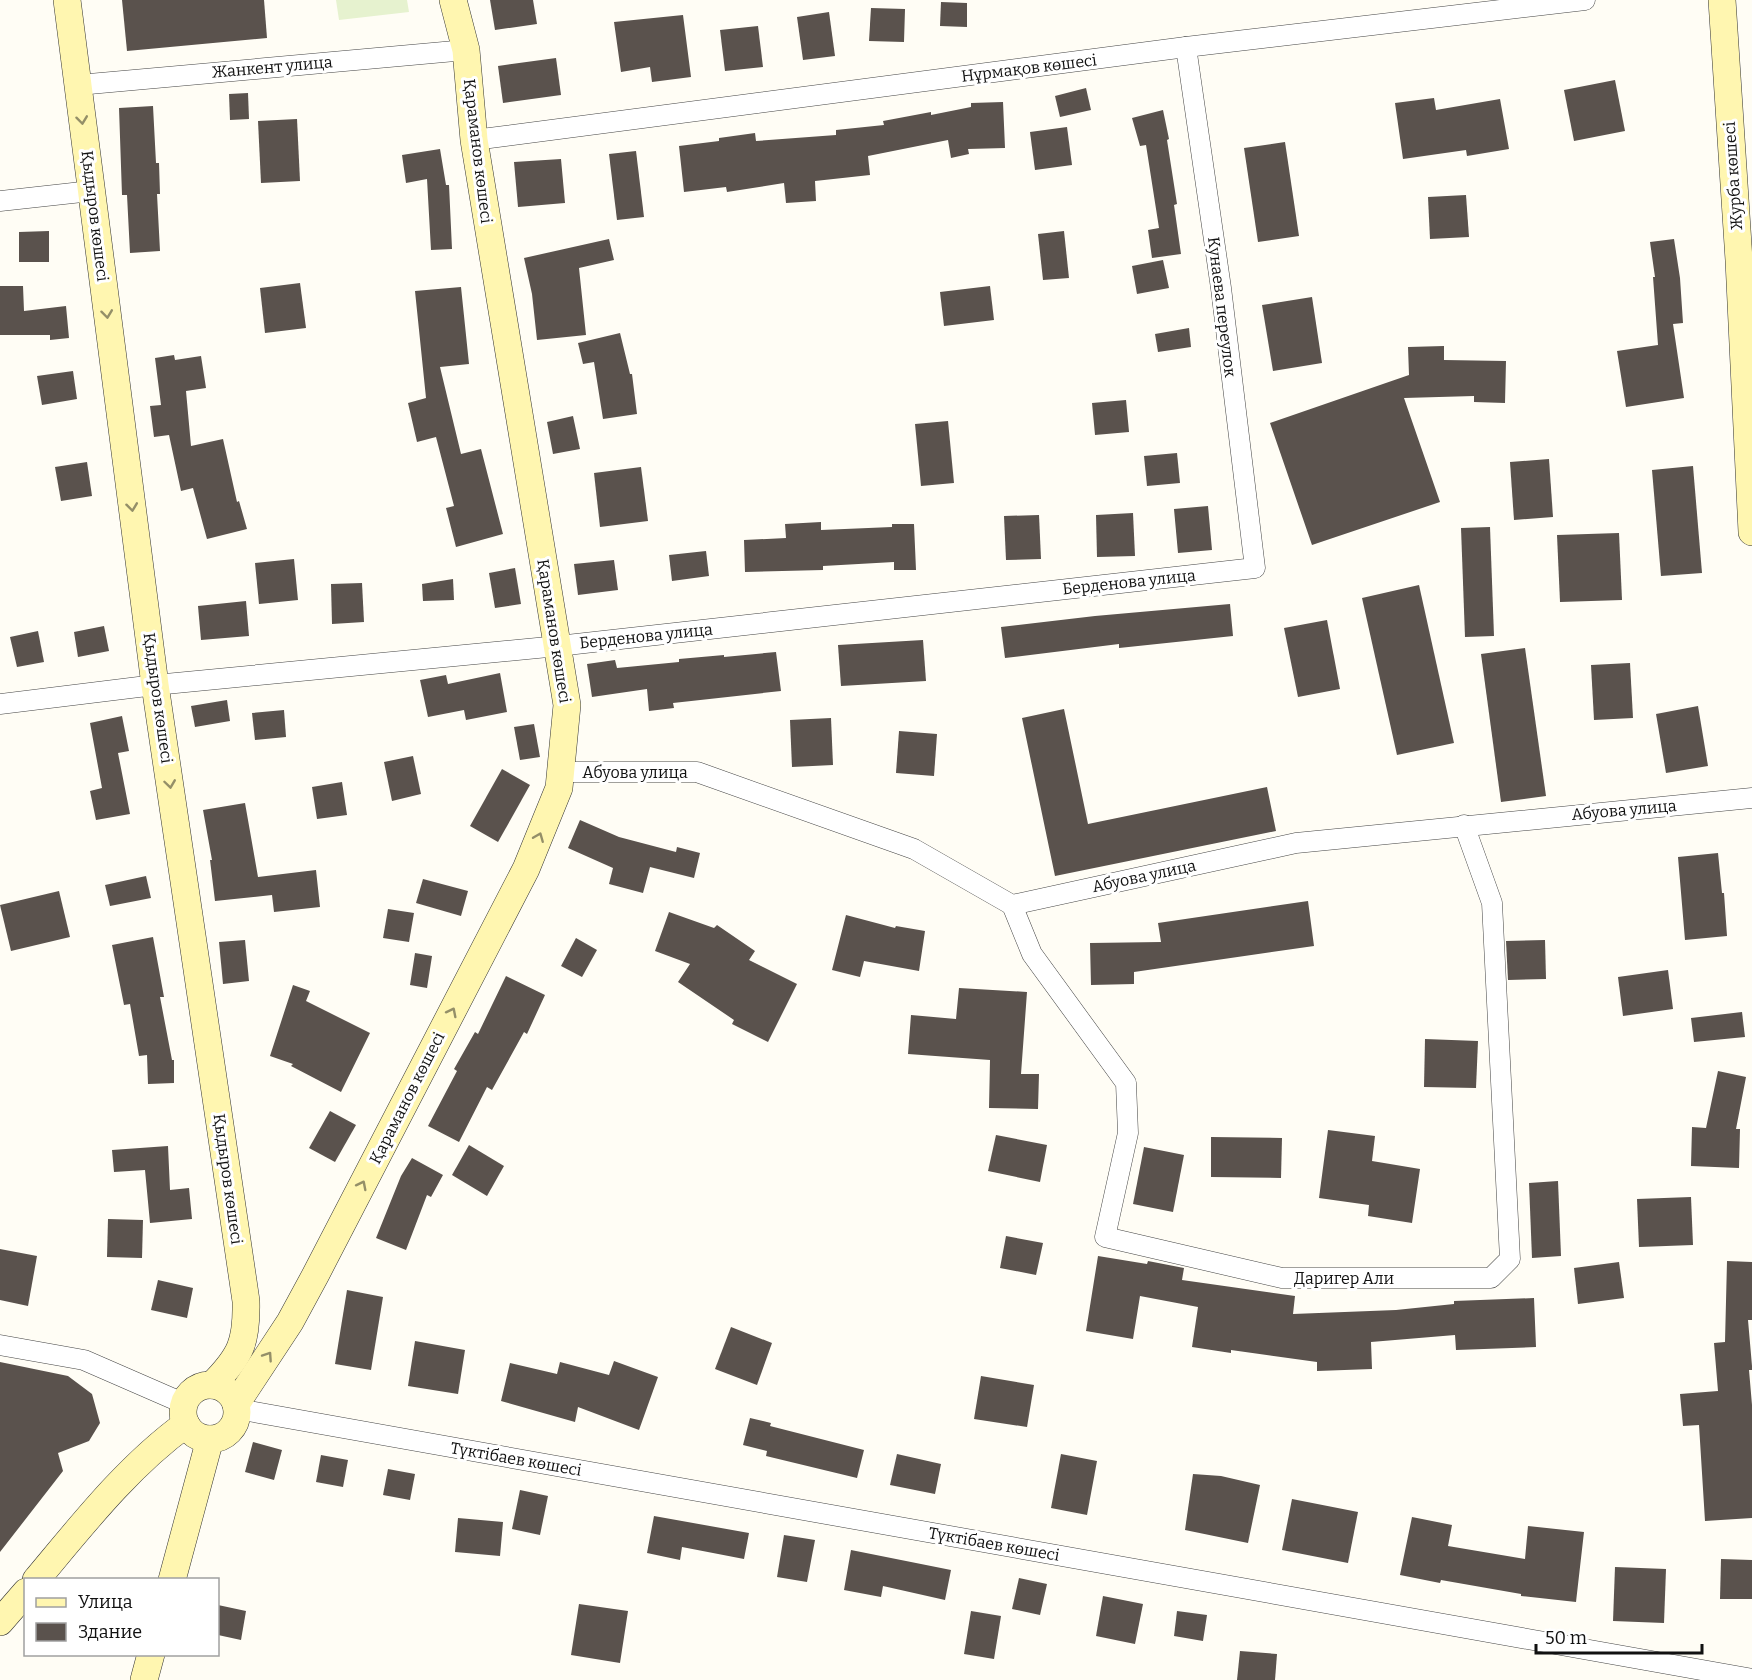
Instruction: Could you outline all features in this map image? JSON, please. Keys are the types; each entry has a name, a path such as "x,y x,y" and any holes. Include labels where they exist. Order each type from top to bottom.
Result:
{"street":[{"name":"Қыдыров көшесі","path":"67,0 155,685 246,1301 247,1326 241,1346 229,1368 212,1385"},
{"name":"Қараманов көшесі","path":"236,1407 290,1322 526,869 559,788 567,705 474,140 466,50 453,0"},
{"name":"Нұрмақов көшесі","path":"474,140 1186,47 1585,0"},
{"name":"Журба көшесі","path":"1722,0 1745,259 1752,532"},
{"name":"Кунаева переулок","path":"1186,47 1221,288 1255,568"},
{"name":"Жанкент улица","path":"78,85 466,50"},
{"path":"0,201 91,191"},
{"name":"Берденова улица","path":"0,704 155,685 558,646 1255,568"},
{"name":"Абуова улица","path":"560,772 697,772 914,849 1012,905 1296,843 1752,798"},
{"name":"Даригер Али","path":"1012,905 1032,954 1126,1083 1128,1133 1105,1237 1282,1278 1491,1278 1510,1259 1492,903 1464,825"},
{"path":"246,1301 254,1313 266,1321 290,1322"},
{"path":"0,1345 84,1360 185,1414 192,1432 201,1437 210,1439 227,1433 237,1418 236,1407 231,1395 222,1388 212,1385 195,1390 189,1396 185,1414 170,1436 104,1499 38,1578"},
{"name":"Түктібаев көшесі","path":"236,1407 1752,1679"},
{"path":"173,1578 210,1439"},
{"path":"0,1622 24,1594"},
{"path":"144,1680 150,1656"}],"green space":[{"path":"336,0 407,0 409,12 339,20"}],"building":[{"path":"122,0 264,0 267,38 127,51"},
{"path":"490,0 533,0 537,24 495,30"},
{"path":"941,2 967,3 967,27 940,26"},
{"path":"871,8 905,9 904,42 869,41"},
{"path":"829,12 835,56 803,60 797,17"},
{"path":"683,15 691,77 652,82 650,67 621,72 614,22"},
{"path":"758,26 763,67 725,71 720,30"},
{"path":"556,58 561,95 503,103 498,66"},
{"path":"1615,80 1625,131 1574,141 1564,90"},
{"path":"1086,88 1091,110 1060,117 1055,96"},
{"path":"248,93 249,119 230,120 229,94"},
{"path":"1434,98 1436,110 1500,99 1509,149 1467,156 1466,150 1403,159 1395,103"},
{"path":"1003,102 1005,148 968,149 969,154 951,158 948,140 868,156 870,175 815,181 816,201 786,203 784,183 727,192 726,187 684,192 679,146 719,141 719,138 755,133 756,141 836,135 836,130 884,125 883,121 971,107 971,103"},
{"path":"153,106 156,163 159,163 160,194 157,194 160,251 130,253 127,195 122,195 119,108"},
{"path":"1163,110 1169,139 1167,140 1177,204 1174,205 1181,254 1152,258 1148,230 1159,228 1146,145 1140,146 1132,118"},
{"path":"297,119 300,181 261,183 258,121"},
{"path":"1067,127 1072,165 1035,170 1030,132"},
{"path":"1285,142 1299,236 1258,242 1244,148"},
{"path":"440,149 446,185 449,185 452,249 431,250 427,179 406,183 402,155"},
{"path":"636,151 644,217 617,220 609,154"},
{"path":"561,159 565,203 518,207 514,162"},
{"path":"1466,195 1469,237 1430,239 1428,197"},
{"path":"49,231 49,262 19,262 19,232"},
{"path":"1064,231 1069,278 1043,280 1038,234"},
{"path":"609,239 614,260 579,268 586,335 537,340 532,294 524,258"},
{"path":"1674,239 1680,278 1683,323 1673,324 1684,398 1626,407 1617,351 1658,345 1653,277 1655,277 1650,242"},
{"path":"1163,260 1169,288 1137,294 1132,266"},
{"path":"300,283 306,328 265,333 260,288"},
{"path":"0,286 23,286 24,311 66,306 69,338 50,340 50,335 0,335"},
{"path":"990,286 994,320 944,326 940,292"},
{"path":"461,287 469,364 440,367 461,454 481,449 503,534 456,547 446,508 454,506 436,437 417,442 408,403 426,398 415,291"},
{"path":"1312,297 1322,363 1273,371 1262,305"},
{"path":"1189,328 1191,347 1158,352 1155,334"},
{"path":"620,333 630,374 632,374 637,414 603,419 594,362 583,364 578,343"},
{"path":"1444,346 1444,360 1506,361 1505,403 1474,402 1474,396 1404,398 1440,502 1312,545 1270,423 1409,375 1408,347"},
{"path":"174,355 175,360 201,356 206,388 186,391 191,446 223,439 237,502 239,501 247,529 207,539 193,488 181,491 169,435 154,437 150,406 161,405 155,358"},
{"path":"73,371 77,399 42,405 37,376"},
{"path":"1126,400 1129,432 1095,435 1092,403"},
{"path":"573,416 580,449 553,454 547,422"},
{"path":"948,421 954,483 921,486 915,424"},
{"path":"1177,453 1180,483 1147,486 1144,456"},
{"path":"1549,459 1553,517 1514,520 1510,462"},
{"path":"87,462 92,496 61,501 55,467"},
{"path":"1693,466 1702,573 1661,576 1652,470"},
{"path":"641,467 648,521 600,527 594,473"},
{"path":"1208,506 1212,550 1178,553 1174,509"},
{"path":"1133,513 1135,556 1097,557 1096,515"},
{"path":"1039,515 1041,559 1006,560 1004,516"},
{"path":"821,522 821,530 914,524 916,570 894,570 894,562 823,566 823,570 745,572 744,540 786,538 785,524"},
{"path":"1490,527 1494,636 1465,637 1461,528"},
{"path":"1619,533 1622,600 1560,602 1557,535"},
{"path":"706,551 709,576 672,581 669,555"},
{"path":"294,559 298,600 259,604 255,563"},
{"path":"614,560 618,590 578,595 574,564"},
{"path":"515,568 521,604 495,608 489,573"},
{"path":"453,579 454,600 423,601 422,584"},
{"path":"362,583 364,622 332,624 331,584"},
{"path":"1419,585 1454,743 1397,755 1362,598"},
{"path":"246,601 249,636 201,640 198,606"},
{"path":"1230,604 1233,636 1119,648 1119,644 1005,658 1001,627"},
{"path":"1327,620 1340,689 1298,697 1284,628"},
{"path":"104,626 109,651 78,657 74,632"},
{"path":"38,631 44,662 17,667 10,637"},
{"path":"923,640 926,681 841,686 838,645"},
{"path":"1525,648 1546,796 1501,802 1481,654"},
{"path":"776,652 781,691 673,703 674,708 649,711 647,689 592,697 587,664 615,660 617,668 679,662 679,659"},
{"path":"1630,663 1633,718 1594,720 1591,665"},
{"path":"500,673 507,712 466,720 464,710 428,717 420,680 446,675 448,684"},
{"path":"227,700 230,721 195,727 191,706"},
{"path":"1698,706 1708,766 1666,773 1656,714"},
{"path":"1064,709 1088,824 1267,787 1276,831 1055,876 1022,718"},
{"path":"284,710 286,737 255,740 252,713"},
{"path":"122,716 129,751 118,753 130,814 96,820 90,791 102,788 90,723"},
{"path":"831,718 833,765 792,767 790,720"},
{"path":"534,724 540,757 520,760 514,727"},
{"path":"899,731 937,734 934,776 896,773"},
{"path":"413,756 421,794 392,801 384,762"},
{"path":"502,769 530,785 498,842 470,826"},
{"path":"342,782 347,815 317,819 312,787"},
{"path":"245,803 258,877 316,870 320,907 274,912 272,895 215,901 210,860 212,860 203,810"},
{"path":"580,820 619,837 676,852 677,847 700,853 694,878 650,867 643,893 609,884 613,868 568,848"},
{"path":"1718,853 1727,936 1685,940 1678,857"},
{"path":"146,876 151,898 110,906 105,885"},
{"path":"423,879 468,891 461,916 416,903"},
{"path":"59,891 70,937 11,951 0,905"},
{"path":"1308,901 1314,946 1134,972 1134,984 1091,985 1090,943 1161,942 1158,923"},
{"path":"388,909 414,913 409,942 383,938"},
{"path":"669,912 714,928 717,925 755,951 749,960 797,984 768,1042 732,1024 734,1020 678,982 690,964 655,951"},
{"path":"846,915 895,928 896,926 925,931 919,971 864,961 860,977 832,970"},
{"path":"153,937 164,997 160,997 172,1060 174,1060 174,1083 148,1084 147,1055 139,1056 130,1004 124,1005 112,945"},
{"path":"576,938 597,950 582,977 561,966"},
{"path":"245,940 249,981 223,984 219,942"},
{"path":"1545,940 1546,979 1508,980 1506,941"},
{"path":"415,953 432,956 427,988 410,985"},
{"path":"1668,970 1673,1009 1623,1016 1618,977"},
{"path":"506,976 545,995 527,1034 524,1032 492,1090 487,1087 459,1142 428,1126 457,1071 454,1069 475,1032 478,1034"},
{"path":"293,985 310,991 306,1001 370,1033 341,1092 291,1066 293,1064 270,1056"},
{"path":"959,988 1027,992 1021,1074 1039,1074 1038,1109 989,1108 990,1060 908,1054 911,1015 956,1019"},
{"path":"1742,1012 1745,1037 1694,1042 1691,1018"},
{"path":"1425,1039 1478,1041 1476,1088 1424,1087"},
{"path":"1718,1071 1746,1077 1736,1129 1740,1129 1739,1168 1691,1166 1692,1127 1706,1128"},
{"path":"330,1111 356,1125 335,1162 309,1148"},
{"path":"1328,1130 1375,1136 1372,1161 1420,1169 1412,1223 1368,1216 1369,1205 1319,1198"},
{"path":"996,1135 1047,1145 1040,1182 988,1171"},
{"path":"1211,1137 1282,1138 1281,1178 1211,1177"},
{"path":"469,1145 504,1166 487,1196 452,1175"},
{"path":"168,1146 170,1190 189,1188 192,1219 150,1223 145,1170 114,1172 112,1150"},
{"path":"1144,1147 1184,1155 1173,1212 1133,1204"},
{"path":"412,1158 443,1175 431,1197 427,1195 406,1250 376,1238 401,1176"},
{"path":"1558,1181 1561,1256 1532,1258 1529,1183"},
{"path":"1691,1197 1693,1245 1639,1247 1637,1199"},
{"path":"108,1219 143,1220 142,1258 107,1257"},
{"path":"1006,1236 1043,1243 1036,1275 1000,1268"},
{"path":"0,1249 37,1256 28,1306 0,1300"},
{"path":"1098,1256 1147,1264 1148,1261 1184,1268 1182,1280 1295,1296 1293,1314 1396,1310 1454,1304 1454,1301 1534,1298 1536,1347 1456,1350 1455,1335 1371,1342 1372,1369 1317,1371 1317,1362 1192,1347 1198,1307 1140,1296 1133,1339 1086,1331"},
{"path":"1727,1261 1752,1262 1752,1320 1748,1320 1752,1366 1752,1370 1749,1370 1752,1405 1752,1518 1705,1521 1699,1425 1683,1426 1680,1394 1718,1391 1714,1343 1725,1342"},
{"path":"1619,1262 1624,1298 1578,1304 1574,1268"},
{"path":"158,1280 193,1288 187,1318 151,1310"},
{"path":"347,1290 383,1297 371,1370 335,1364"},
{"path":"731,1327 772,1343 757,1385 715,1369"},
{"path":"415,1341 465,1350 458,1394 408,1386"},
{"path":"614,1361 658,1377 639,1430 578,1407 575,1422 501,1401 510,1363 557,1374 560,1362 609,1375"},
{"path":"0,1362 68,1376 92,1394 100,1423 89,1441 58,1453 63,1471 0,1552"},
{"path":"981,1376 1034,1385 1027,1427 974,1419"},
{"path":"750,1418 771,1423 770,1426 864,1450 857,1478 766,1456 767,1451 743,1445"},
{"path":"253,1442 282,1450 274,1480 245,1472"},
{"path":"897,1454 941,1464 935,1494 890,1485"},
{"path":"1061,1454 1097,1461 1087,1515 1051,1508"},
{"path":"321,1455 348,1460 343,1487 316,1482"},
{"path":"388,1469 415,1474 410,1500 383,1495"},
{"path":"1193,1474 1221,1476 1260,1485 1248,1543 1185,1530"},
{"path":"520,1490 548,1496 540,1535 512,1529"},
{"path":"1292,1499 1358,1512 1348,1563 1282,1550"},
{"path":"654,1516 749,1533 744,1559 682,1547 680,1560 647,1553"},
{"path":"1412,1517 1452,1525 1448,1546 1525,1559 1528,1526 1584,1532 1576,1602 1521,1596 1521,1594 1441,1580 1440,1583 1400,1575"},
{"path":"458,1518 503,1522 500,1556 455,1552"},
{"path":"784,1535 815,1540 807,1582 777,1577"},
{"path":"851,1550 951,1570 945,1600 883,1586 881,1597 844,1590"},
{"path":"1721,1559 1752,1560 1752,1599 1720,1599"},
{"path":"1615,1567 1666,1569 1664,1623 1613,1621"},
{"path":"1019,1578 1047,1584 1040,1615 1012,1609"},
{"path":"1103,1596 1143,1604 1135,1644 1096,1636"},
{"path":"579,1604 628,1611 620,1663 571,1655"},
{"path":"219,1605 246,1611 241,1640 219,1635"},
{"path":"971,1611 1001,1616 994,1659 964,1654"},
{"path":"1177,1611 1207,1615 1203,1641 1174,1636"},
{"path":"1240,1651 1277,1654 1275,1680 1237,1680"}]}
